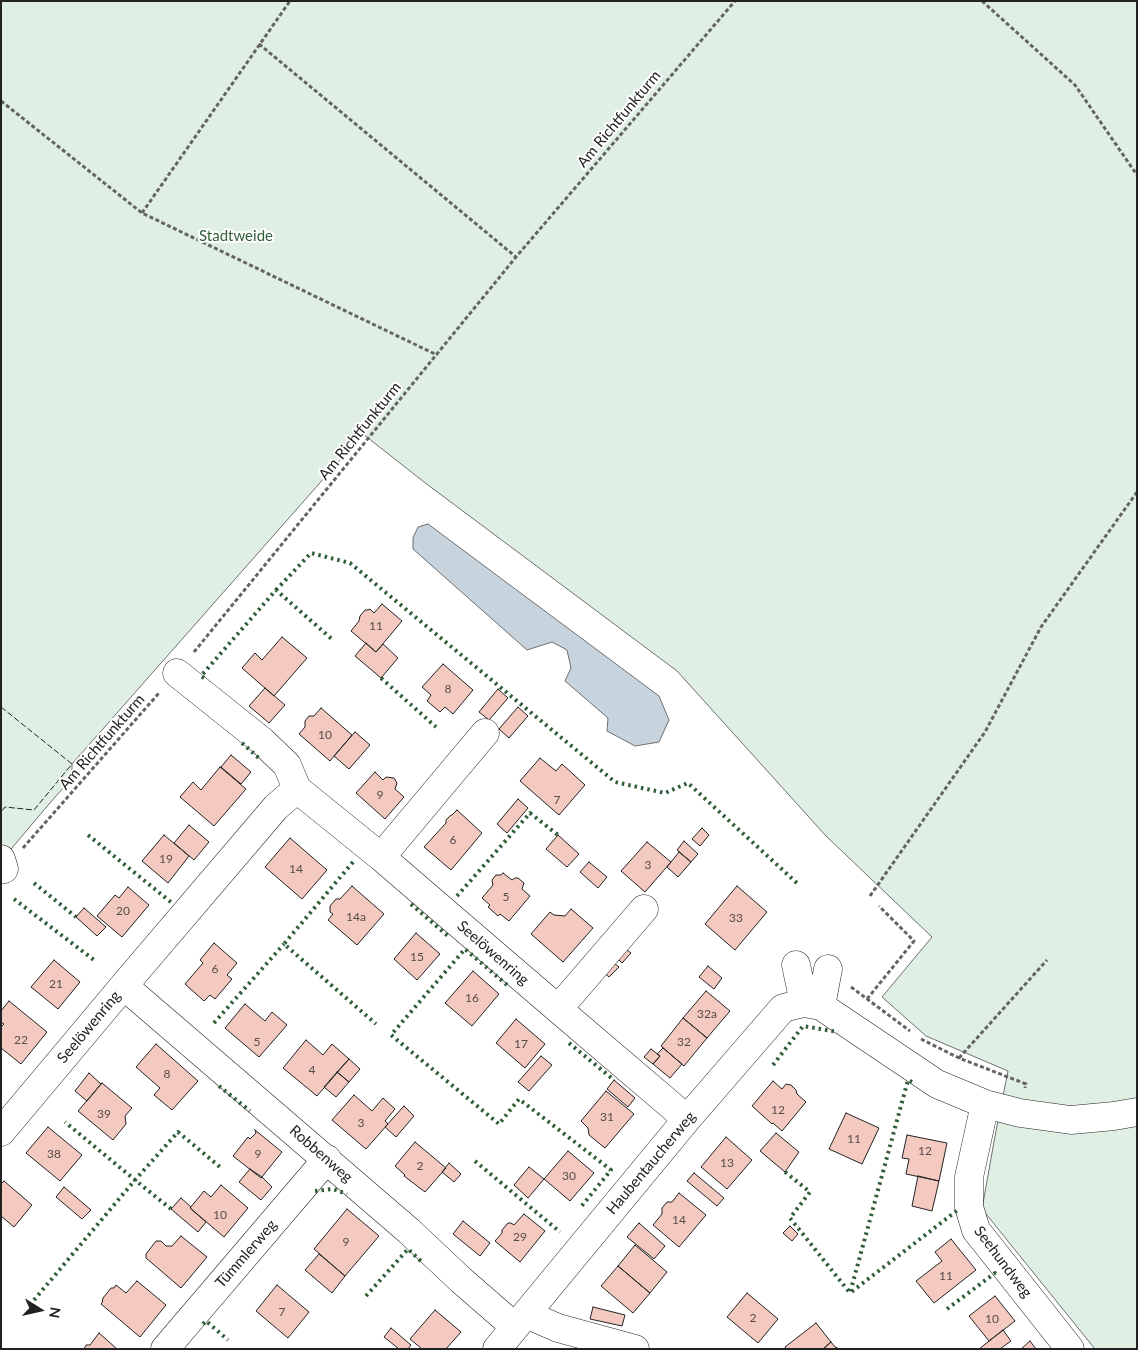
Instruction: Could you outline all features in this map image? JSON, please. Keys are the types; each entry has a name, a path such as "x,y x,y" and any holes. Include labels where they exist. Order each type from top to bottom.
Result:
{"street":[{"name":"Seelöwenring","path":"178,673 262,742 286,765 297,789 381,857 687,1119"},
{"path":"381,857 485,733"},
{"name":"Seelöwenring","path":"1,1132 276,808 297,789"},
{"path":"558,1009 644,909"},
{"path":"796,966 813,1004 937,1084 985,1104 1020,1113 1071,1120 1137,1112"},
{"path":"813,1004 828,969"},
{"name":"Robbenweg","path":"124,986 409,1230 461,1280 520,1320 558,1328 635,1349"},
{"name":"Haubentaucherweg","path":"497,1349 687,1119 784,1008 813,1004"},
{"name":"Seehundweg","path":"985,1104 969,1177 969,1208 976,1230 1070,1349"},
{"name":"Tümmlerweg","path":"165,1349 327,1159"}],"path":[{"path":"142,213 290,1"},
{"name":"Am Richtfunkturm","path":"3,864 178,673 516,257 735,1"},
{"path":"982,1 1075,85 1137,175"},
{"path":"259,44 516,257"},
{"path":"1,101 142,213 437,355"},
{"path":"870,896 986,732 1041,627 1137,492"},
{"path":"867,999 914,940 879,906"},
{"path":"959,1058 1047,960"},
{"path":"828,969 912,1032"},
{"path":"919,1038 959,1058 1026,1084 1020,1113"}],"green space":[{"name":"Stadtweide","path":"1,1 1137,1 1137,1349 1095,1349 982,1209 1008,1071 926,1036 882,997 932,937 826,836 677,671 424,482 363,434 72,764 72,778 1,861"}],"shaded area":[{"path":"428,524 659,696 669,720 659,742 635,746 607,731 608,718 565,681 571,668 567,650 552,642 527,650 413,549 413,538 418,527"}],"building":[{"path":"382,604 402,621 376,652 351,631 365,610 370,609 374,613"},
{"path":"282,637 307,658 274,696 242,668 255,653 262,660"},
{"path":"366,643 376,652 383,644 398,658 381,678 355,656"},
{"path":"443,664 473,690 453,714 445,707 440,712 427,701 431,695 422,687"},
{"path":"265,688 285,705 269,723 249,706"},
{"path":"498,689 508,698 489,720 479,712"},
{"path":"518,707 528,716 509,738 499,729"},
{"path":"321,708 352,735 330,761 299,734 305,727 305,721 309,716 314,716"},
{"path":"355,732 370,745 349,769 334,756"},
{"path":"231,755 251,772 241,784 221,767"},
{"path":"540,758 556,771 562,764 585,785 559,815 520,781"},
{"path":"220,767 246,789 214,826 180,797 193,782 201,790"},
{"path":"375,772 383,780 386,777 394,778 397,783 395,789 404,797 385,819 356,793"},
{"path":"518,799 528,808 507,833 497,824"},
{"path":"457,810 482,833 451,870 424,847 446,823 446,820"},
{"path":"189,825 209,842 194,860 174,843"},
{"path":"702,828 709,835 700,846 692,839"},
{"path":"164,835 189,856 168,883 142,861"},
{"path":"558,835 579,854 567,867 546,849"},
{"path":"290,838 327,870 302,899 265,867"},
{"path":"684,841 698,854 691,862 677,850"},
{"path":"647,842 671,862 645,892 621,871"},
{"path":"679,852 691,862 678,877 667,867"},
{"path":"589,862 607,877 598,888 580,872"},
{"path":"503,873 512,880 518,878 524,883 522,889 530,896 509,921 500,914 498,916 482,898 493,885 492,880 496,875"},
{"path":"352,886 384,914 357,945 328,920 333,914 330,912 330,906 336,899 340,899"},
{"path":"737,886 767,912 735,950 705,924"},
{"path":"128,887 149,905 122,937 97,916 115,895 119,898"},
{"path":"84,908 106,927 97,936 76,917"},
{"path":"571,909 593,928 563,962 531,934 550,912 554,915 565,916"},
{"path":"416,933 440,954 417,980 394,959"},
{"path":"214,943 237,963 227,975 232,979 215,999 210,995 204,1001 185,984 203,963 200,960"},
{"path":"622,946 631,953 622,963 614,955"},
{"path":"54,960 80,982 58,1009 31,987"},
{"path":"610,960 619,967 609,977 601,970"},
{"path":"708,966 722,978 714,989 699,977"},
{"path":"473,971 499,994 472,1026 445,1003"},
{"path":"706,991 730,1011 707,1038 683,1018"},
{"path":"9,1001 47,1032 21,1064 1,1048 1,1027 4,1024 1,1022 1,1011"},
{"path":"245,1004 265,1021 272,1012 287,1025 259,1057 225,1028"},
{"path":"683,1018 707,1038 684,1066 661,1046"},
{"path":"516,1019 545,1044 525,1068 496,1043"},
{"path":"306,1040 323,1055 332,1044 349,1059 317,1096 283,1068"},
{"path":"156,1044 198,1081 172,1110 154,1095 160,1088 136,1067"},
{"path":"663,1048 682,1064 670,1078 653,1064 660,1056 657,1054"},
{"path":"651,1049 660,1056 653,1064 644,1057"},
{"path":"541,1056 552,1065 529,1091 518,1082"},
{"path":"349,1059 360,1069 349,1082 337,1072"},
{"path":"337,1072 349,1082 336,1097 324,1087"},
{"path":"89,1073 101,1084 87,1101 75,1091"},
{"path":"614,1080 635,1098 628,1107 607,1089"},
{"path":"773,1081 782,1089 786,1084 791,1085 806,1102 782,1131 752,1106"},
{"path":"102,1083 132,1108 125,1116 126,1124 113,1140 78,1111"},
{"path":"606,1091 634,1114 605,1148 589,1135 588,1128 581,1121"},
{"path":"354,1095 372,1111 383,1098 395,1109 385,1121 388,1124 366,1149 332,1120"},
{"path":"404,1106 414,1116 396,1137 385,1127"},
{"path":"846,1113 879,1128 862,1164 829,1149"},
{"path":"48,1127 82,1155 60,1181 26,1153"},
{"path":"255,1130 282,1152 261,1178 233,1156 248,1137 250,1139 256,1133"},
{"path":"776,1133 799,1152 785,1172 760,1151"},
{"path":"907,1135 947,1143 939,1181 906,1174 909,1159 902,1158"},
{"path":"726,1137 752,1160 727,1189 701,1167"},
{"path":"415,1142 446,1168 425,1192 404,1176 395,1166"},
{"path":"568,1151 594,1173 570,1201 544,1179"},
{"path":"449,1163 461,1174 454,1182 442,1172"},
{"path":"529,1167 544,1179 528,1198 514,1185"},
{"path":"250,1169 272,1187 261,1200 239,1182"},
{"path":"694,1173 724,1198 717,1206 687,1181"},
{"path":"918,1176 939,1181 932,1211 912,1206"},
{"path":"4,1181 32,1205 14,1227 1,1216 1,1184"},
{"path":"221,1185 248,1208 224,1237 190,1208 204,1191 211,1197"},
{"path":"64,1187 91,1210 82,1219 56,1197"},
{"path":"679,1193 706,1215 679,1247 653,1225 662,1214 662,1208 667,1202 672,1202"},
{"path":"181,1198 206,1222 198,1232 171,1209"},
{"path":"347,1209 379,1236 345,1276 314,1249"},
{"path":"524,1214 545,1231 520,1262 495,1241 508,1223 514,1225"},
{"path":"463,1221 490,1243 480,1256 453,1234"},
{"path":"639,1223 665,1246 654,1259 627,1237"},
{"path":"790,1226 798,1234 792,1241 783,1233"},
{"path":"181,1236 207,1257 181,1288 146,1258 146,1254 156,1241 161,1241 166,1246 172,1246"},
{"path":"951,1239 976,1270 934,1303 916,1281 942,1261 935,1252"},
{"path":"635,1245 667,1272 650,1293 618,1266"},
{"path":"319,1254 345,1276 332,1293 305,1270"},
{"path":"618,1266 650,1293 633,1313 601,1286"},
{"path":"137,1281 166,1305 140,1337 101,1304 111,1288 114,1288 116,1285 126,1293"},
{"path":"277,1285 309,1312 288,1338 256,1311"},
{"path":"747,1293 778,1319 758,1343 727,1317"},
{"path":"995,1296 1015,1321 989,1341 969,1316"},
{"path":"593,1307 625,1315 622,1326 590,1319"},
{"path":"435,1310 461,1332 446,1349 422,1349 410,1339"},
{"path":"816,1323 831,1342 823,1349 786,1349 785,1347"},
{"path":"391,1328 411,1345 408,1349 399,1349 384,1337"},
{"path":"1003,1330 1011,1341 1000,1349 979,1349"},
{"path":"99,1333 117,1349 84,1349 86,1345 90,1345"},
{"path":"1030,1341 1036,1349 1021,1349"},
{"path":"831,1342 835,1347 840,1349 823,1349"}],"hedge":[{"path":"276,590 311,553 350,563 615,782 665,793 688,783 799,885"},
{"path":"204,678 201,676 276,590 334,641"},
{"path":"381,678 436,727"},
{"path":"242,743 261,760"},
{"path":"457,896 530,813 558,835"},
{"path":"88,835 172,903"},
{"path":"353,862 284,944 376,1024"},
{"path":"34,883 76,917"},
{"path":"14,899 94,960"},
{"path":"411,904 449,937"},
{"path":"214,1023 284,944"},
{"path":"507,985 465,949 391,1035 499,1124 519,1099 611,1170 580,1208"},
{"path":"773,1065 803,1026 838,1032"},
{"path":"569,1043 614,1080"},
{"path":"912,1082 908,1080 850,1293 959,1209"},
{"path":"219,1086 250,1111"},
{"path":"34,1300 135,1180 65,1122"},
{"path":"171,1209 135,1180 178,1132 220,1167"},
{"path":"475,1161 560,1232"},
{"path":"785,1172 810,1192 790,1218 850,1293"},
{"path":"315,1191 333,1189 347,1194"},
{"path":"366,1296 408,1249 423,1263"},
{"path":"947,1309 996,1274"},
{"path":"203,1324 206,1321 228,1340"}],"fence":[{"path":"1,707 72,764 34,810 5,807 1,812"}]}
